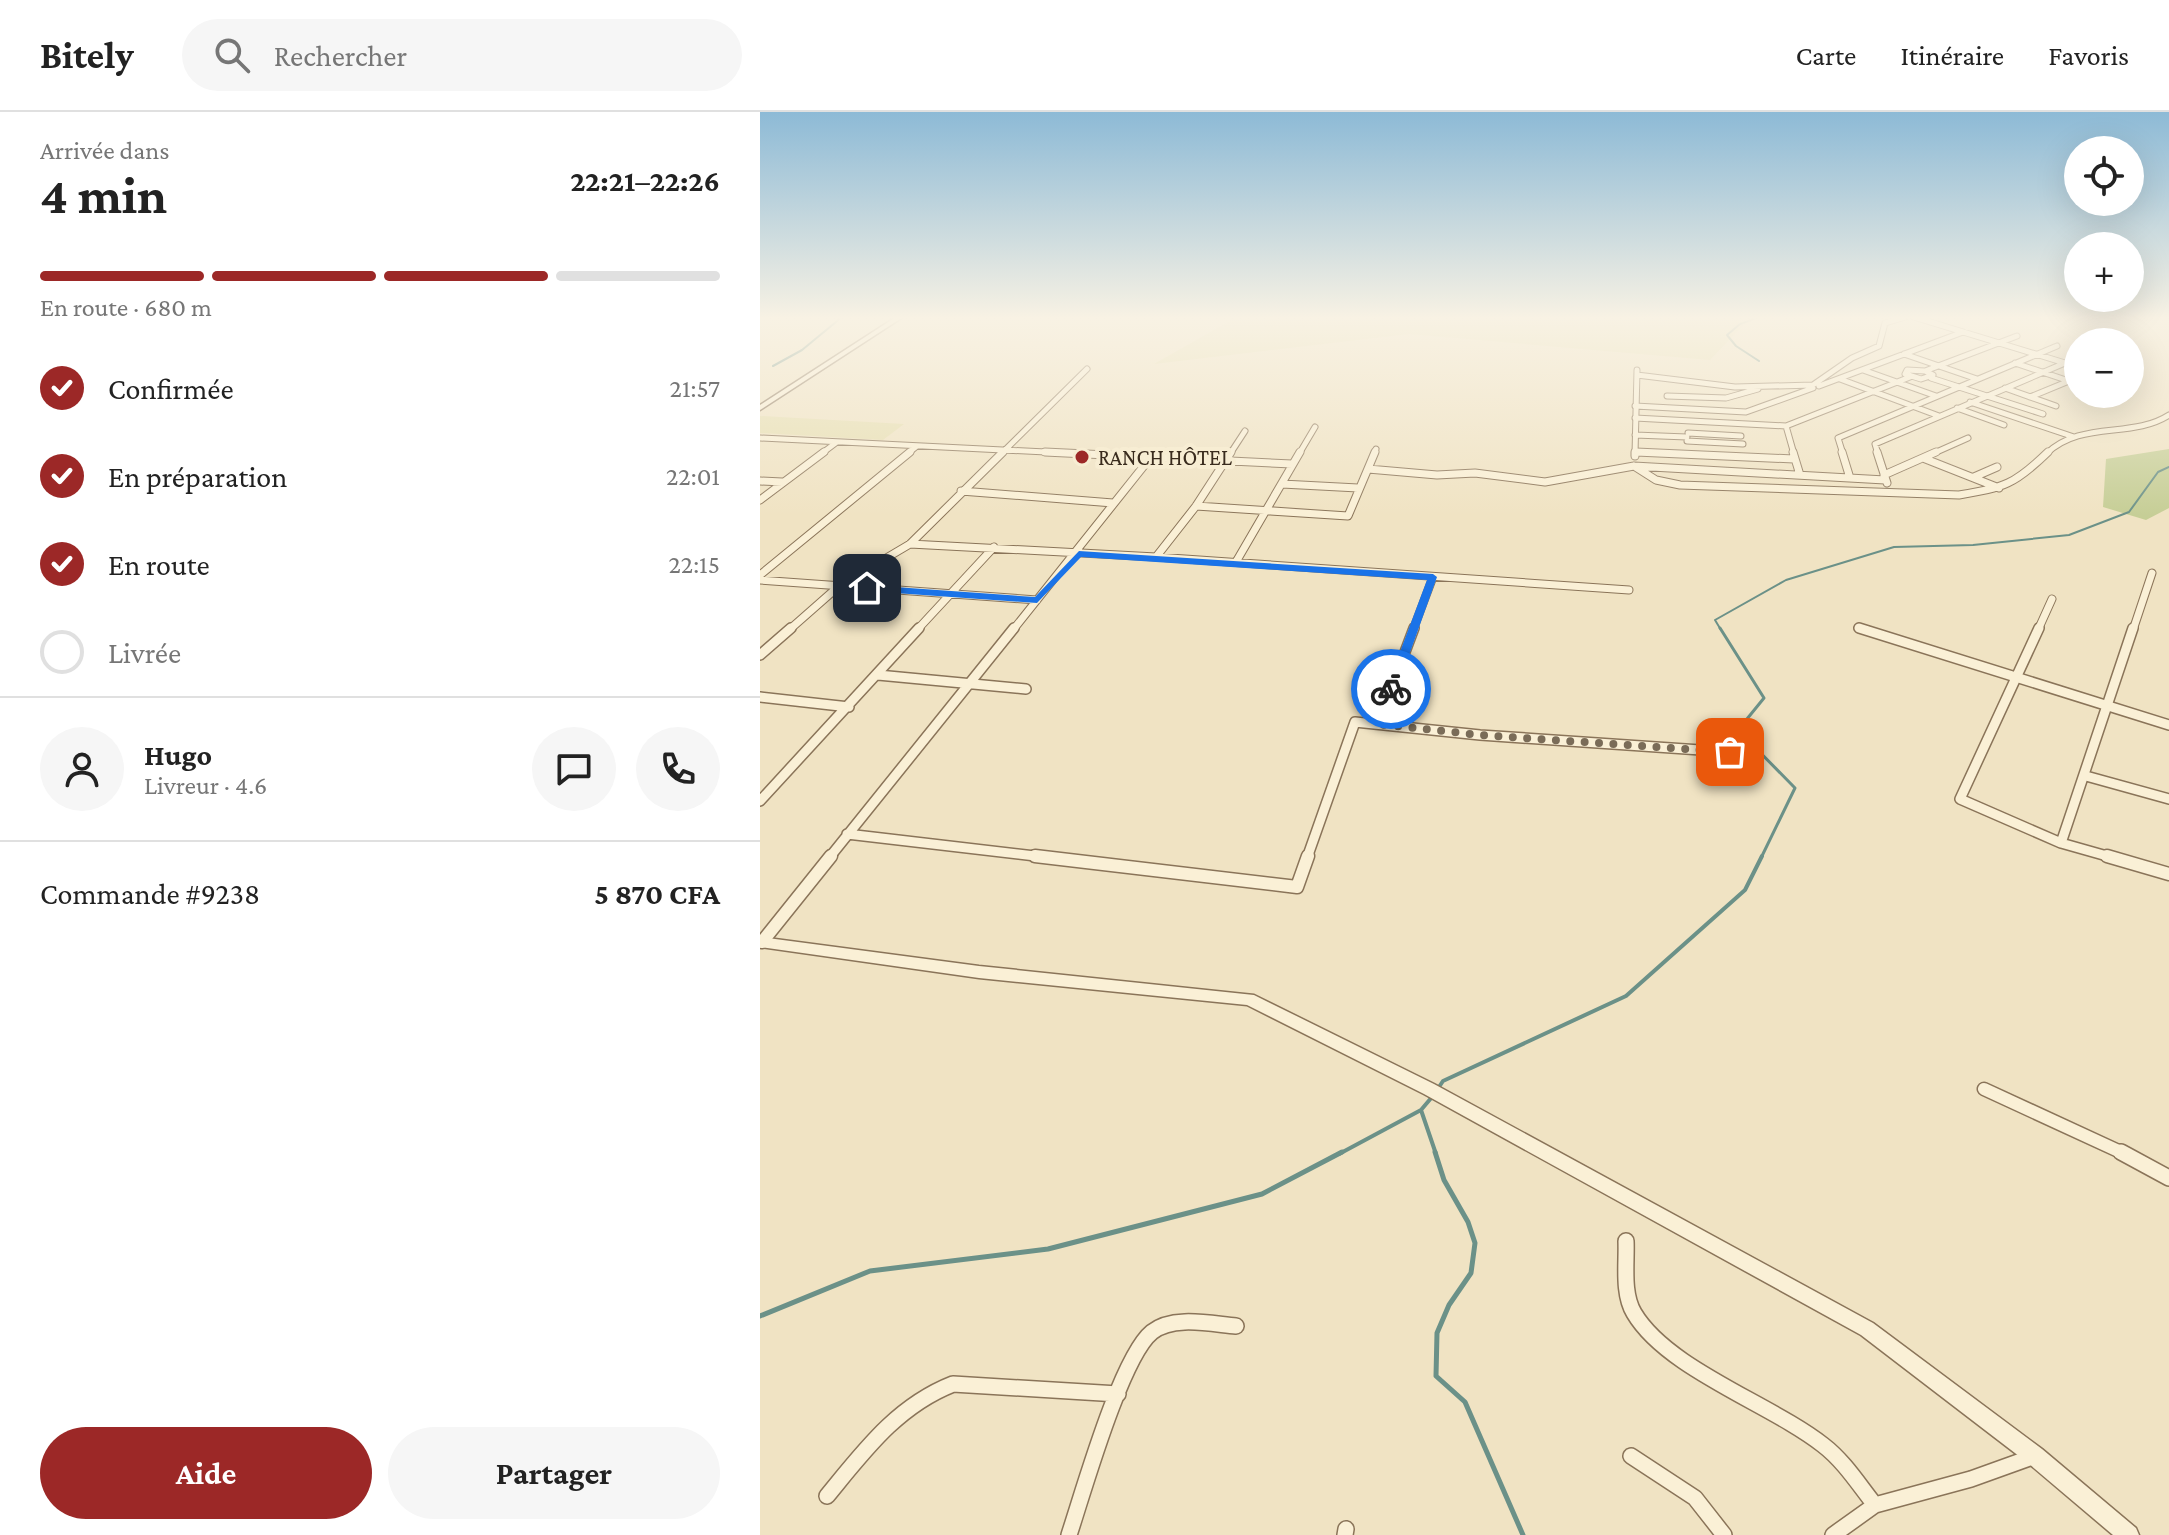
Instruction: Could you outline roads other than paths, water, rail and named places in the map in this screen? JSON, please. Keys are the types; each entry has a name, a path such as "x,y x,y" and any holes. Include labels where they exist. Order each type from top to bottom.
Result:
{"street":[{"path":"760,408 798,383"},
{"path":"760,655 839,586 910,544 1072,383"},
{"path":"1634,466 1636,383"},
{"path":"1665,383 1667,408"},
{"path":"1709,383 1735,387 1816,386 1819,383"},
{"path":"1635,406 1746,412 1825,383"},
{"path":"1852,383 1939,416"},
{"path":"1635,418 1786,426 1898,383"},
{"path":"1900,383 1936,396"},
{"path":"1949,383 2043,414"},
{"path":"1850,478 1838,438 1964,383"},
{"path":"1892,491 1884,477 1875,444 2015,383"},
{"path":"2030,397 2063,383"},
{"path":"1667,396 1739,397 1764,386"},
{"path":"2005,388 2056,406"},
{"path":"1970,402 2074,437"},
{"path":"1957,408 2004,425"},
{"path":"1746,412 1748,424"},
{"path":"1634,466 1656,480 1680,485 1959,495 2000,488 2021,478 2052,448 2074,437 2097,430 2155,424 2169,415"},
{"path":"1687,421 1688,454"},
{"path":"1739,423 1748,472"},
{"path":"1786,426 1800,475"},
{"path":"1236,562 1315,427"},
{"path":"1156,557 1196,506 1245,431"},
{"path":"1635,435 1742,440"},
{"path":"760,438 1292,464"},
{"path":"1368,469 1437,475 1475,473 1545,482 1634,466 1850,478 1884,477 1968,438"},
{"path":"760,500 837,442"},
{"path":"760,577 917,446"},
{"path":"1196,506 1348,516 1376,449"},
{"path":"1636,452 1794,459"},
{"path":"761,942 1037,600 1079,554 1113,503 1151,457"},
{"path":"1923,458 2000,488"},
{"path":"1974,477 1997,467"},
{"path":"760,481 782,482"},
{"path":"1282,484 1358,488"},
{"path":"961,491 1113,503"},
{"path":"910,544 1236,562 1629,590"},
{"path":"760,801 994,547"},
{"path":"2061,843 2152,573"},
{"path":"760,577 839,586 1037,600"},
{"path":"1378,724 1433,577"},
{"path":"2052,599 1960,799 2061,843 2169,874"},
{"path":"1859,628 2169,725"},
{"path":"878,675 1026,689"},
{"path":"760,697 849,707"},
{"path":"847,834 1297,887 1355,722 1480,735 1730,752"},
{"path":"2086,776 2169,799"},
{"path":"761,942 979,972 1249,999 1435,1093 1867,1329 2035,1456 2129,1535"},
{"path":"1984,1089 2104,1142 2169,1178"},
{"path":"1626,1241 1634,1313 1656,1338 1691,1364 1760,1403 1825,1447 1875,1505"},
{"path":"1069,1535 1118,1394 1140,1344 1153,1331 1172,1325 1236,1326"},
{"path":"827,1496 907,1405 936,1389 953,1384 1118,1394"},
{"path":"1631,1456 1687,1490 1710,1511 1724,1535"},
{"path":"1833,1535 1875,1505 1971,1479 2035,1456"}],"waterway":[{"path":"1721,630 1715,620 1786,580 1894,547 1973,545 2069,535 2129,512 2158,472 2169,467"},
{"path":"1720,628 1764,698 1738,730 1795,788 1761,858"},
{"path":"1439,1087 1443,1081 1626,996 1745,890 1761,858"},
{"path":"1421,1110 1432,1097"},
{"path":"1339,1154 1421,1110"},
{"path":"1421,1110 1436,1154"},
{"path":"760,1316 870,1271 1048,1249 1262,1194 1342,1152"},
{"path":"1435,1152 1444,1180 1468,1222 1475,1243 1471,1273 1449,1305 1437,1333 1436,1376 1465,1402 1523,1535"}],"place":[{"name":"RANCH HÔTEL","path":"1082,457"}]}
